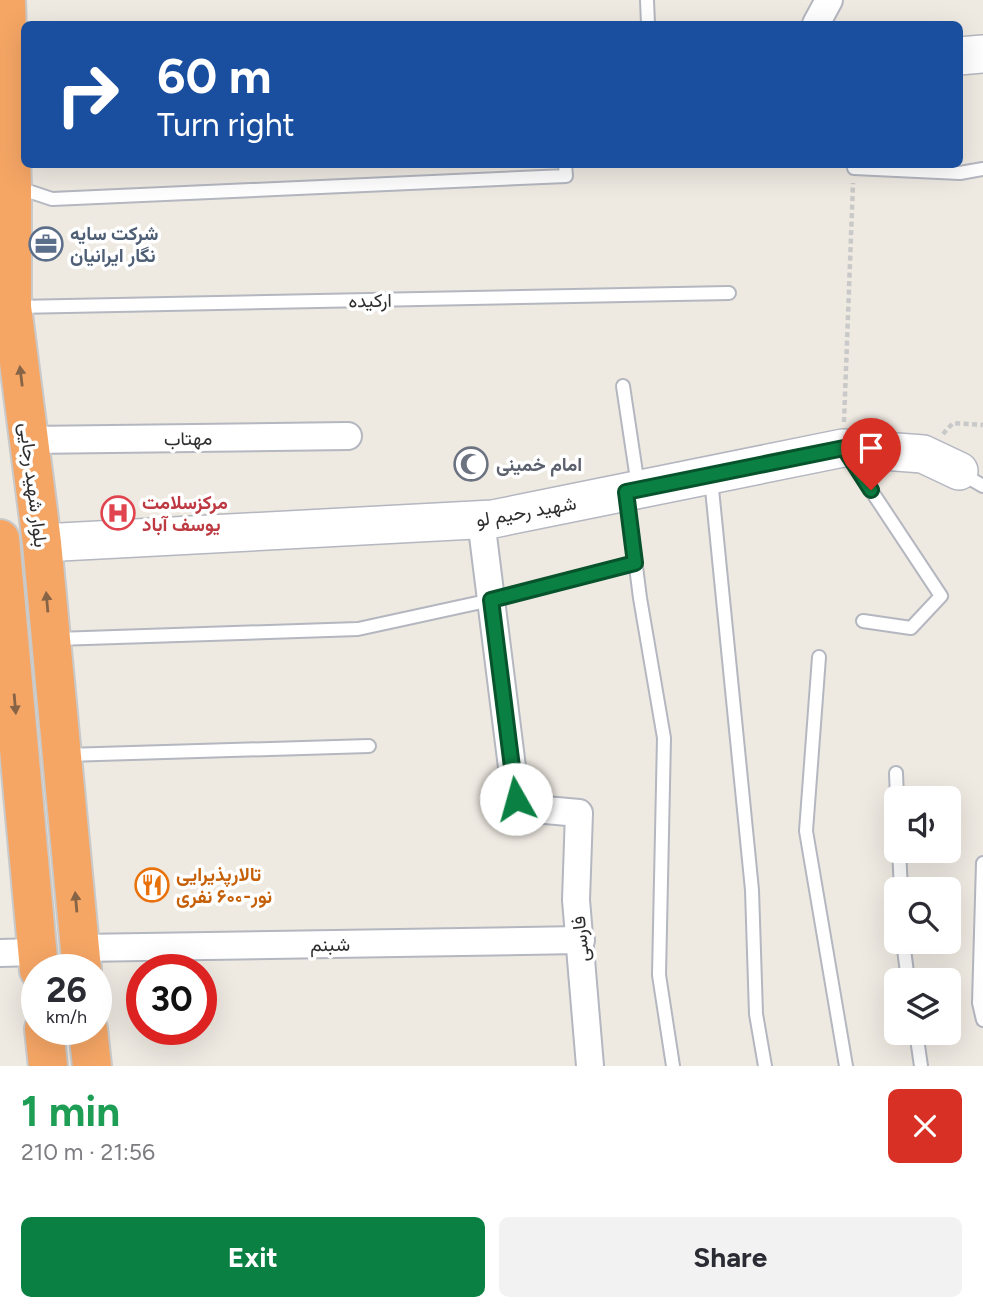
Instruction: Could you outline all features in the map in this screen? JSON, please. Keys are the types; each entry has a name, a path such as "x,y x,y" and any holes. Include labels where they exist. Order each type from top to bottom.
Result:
{"highway":[{"name":"بلوار شهید رجایی","path":"6,0 11,87 6,186 12,307 42,543 81,954"},
{"path":"1,558 10,757 37,954"},
{"path":"46,1045 48,1066"},
{"path":"90,1045 92,1066"}],"street":[{"path":"818,21 829,0"},
{"path":"963,56 983,54"},
{"name":"مهتاب","path":"29,440 348,436"},
{"name":"شهید رحیم لو","path":"42,543 481,520 844,448 923,454 971,479"},
{"path":"481,520 491,600"},
{"name":"فارسی","path":"491,600 516,799 534,809 579,813 576,900 590,1066"},
{"name":"شبنم","path":"112,958 581,940"},
{"path":"0,953 21,957"}],"lane":[{"path":"647,0 648,21"},
{"path":"854,168 960,173 983,169"},
{"path":"6,186 52,199 566,170"},
{"name":"ارکیده","path":"12,307 729,293"},
{"path":"623,386 635,563 664,738 659,975 673,1066"},
{"path":"844,448 941,596 911,628 863,621"},
{"path":"710,475 752,890 756,1014 765,1066"},
{"path":"51,639 358,629 491,600 635,563"},
{"path":"819,657 806,831 846,1066"},
{"path":"62,755 369,746"},
{"path":"896,773 897,786"},
{"path":"983,863 979,1003 983,1020"},
{"path":"918,1045 921,1066"}],"path":[{"path":"844,448 854,168"}],"place":[{"name":"شرکت سایه نگار ایرانیان","path":"46,244"},
{"name":"امام خمینی","path":"471,464"},
{"name":"مرکزسلامت یوسف آباد","path":"118,513"},
{"name":"تالارپذیرایی نور-۶۰۰ نفری","path":"152,885"}],"route":[{"path":"516,799 491,600 635,563 626,492 844,448 871,490"}]}
